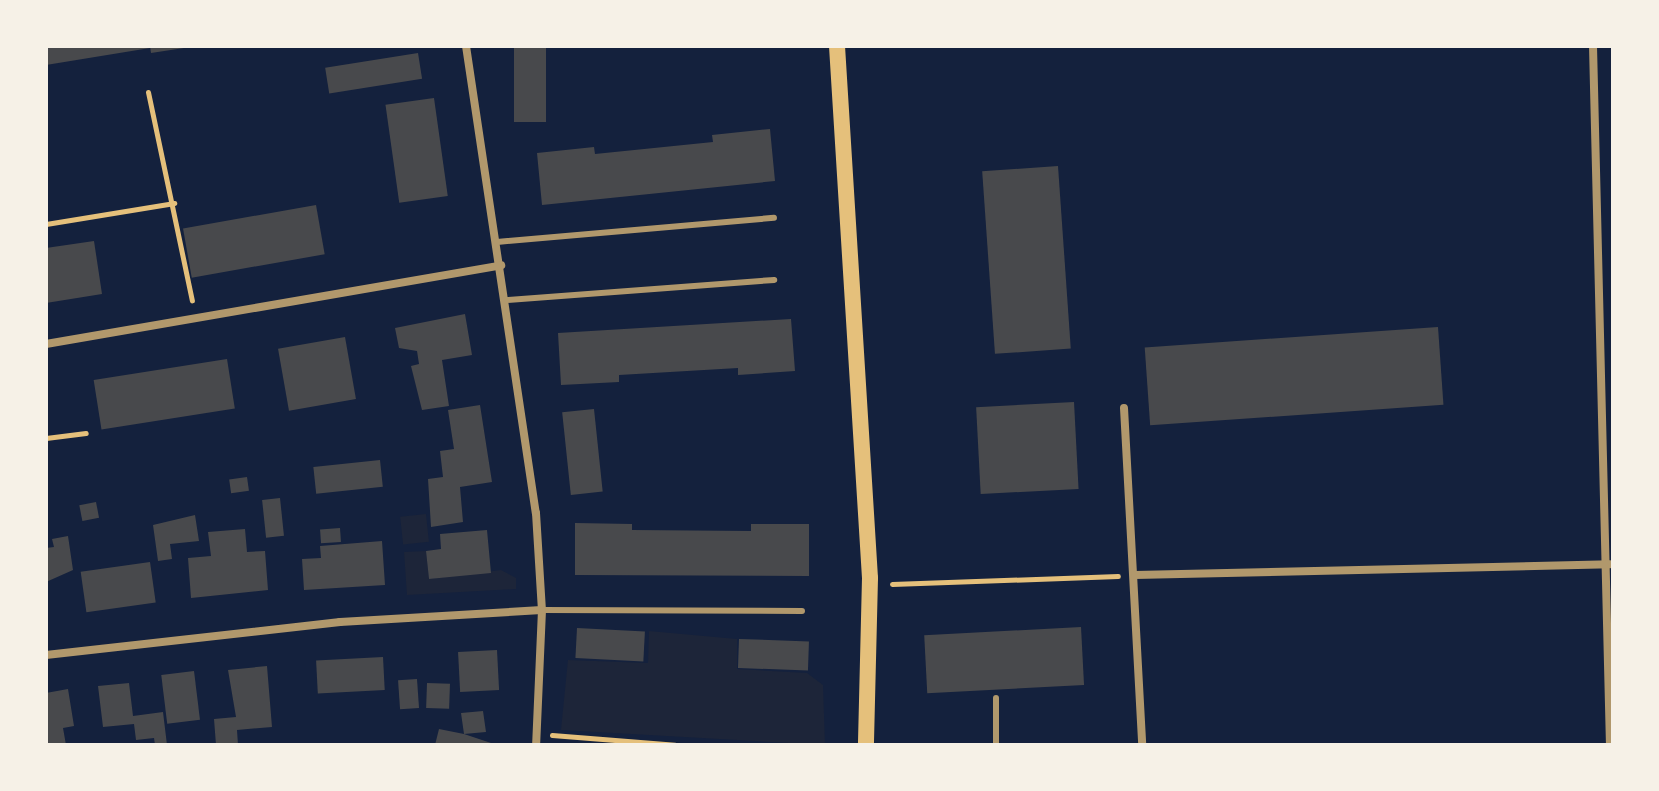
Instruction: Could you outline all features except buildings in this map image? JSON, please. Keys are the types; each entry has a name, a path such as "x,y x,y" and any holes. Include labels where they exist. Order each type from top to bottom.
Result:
{"main road":[{"path":"837,46 870,578 866,745"}],"street":[{"path":"466,46 507,300 536,513 542,610 536,745"},
{"path":"1593,46 1610,564 1610,745"},
{"path":"46,344 501,265"},
{"path":"1124,408 1142,745"},
{"path":"1135,575 1610,564"},
{"path":"46,655 340,622 542,610"}],"lane":[{"path":"497,242 774,218"},
{"path":"507,300 774,280"},
{"path":"542,610 802,611"},
{"path":"996,698 996,745"}],"path":[{"path":"148,92 174,203 195,316"},
{"path":"46,224 174,203"},
{"path":"46,438 86,433"},
{"path":"890,584 1135,575"},
{"path":"538,734 675,745"}],"shaded area":[{"path":"426,514 429,542 403,545 400,517"},
{"path":"426,551 429,579 501,570 516,578 516,589 407,595 404,552"},
{"path":"649,631 737,639 737,669 807,673 823,685 825,745 561,730 568,660 648,663"}]}
